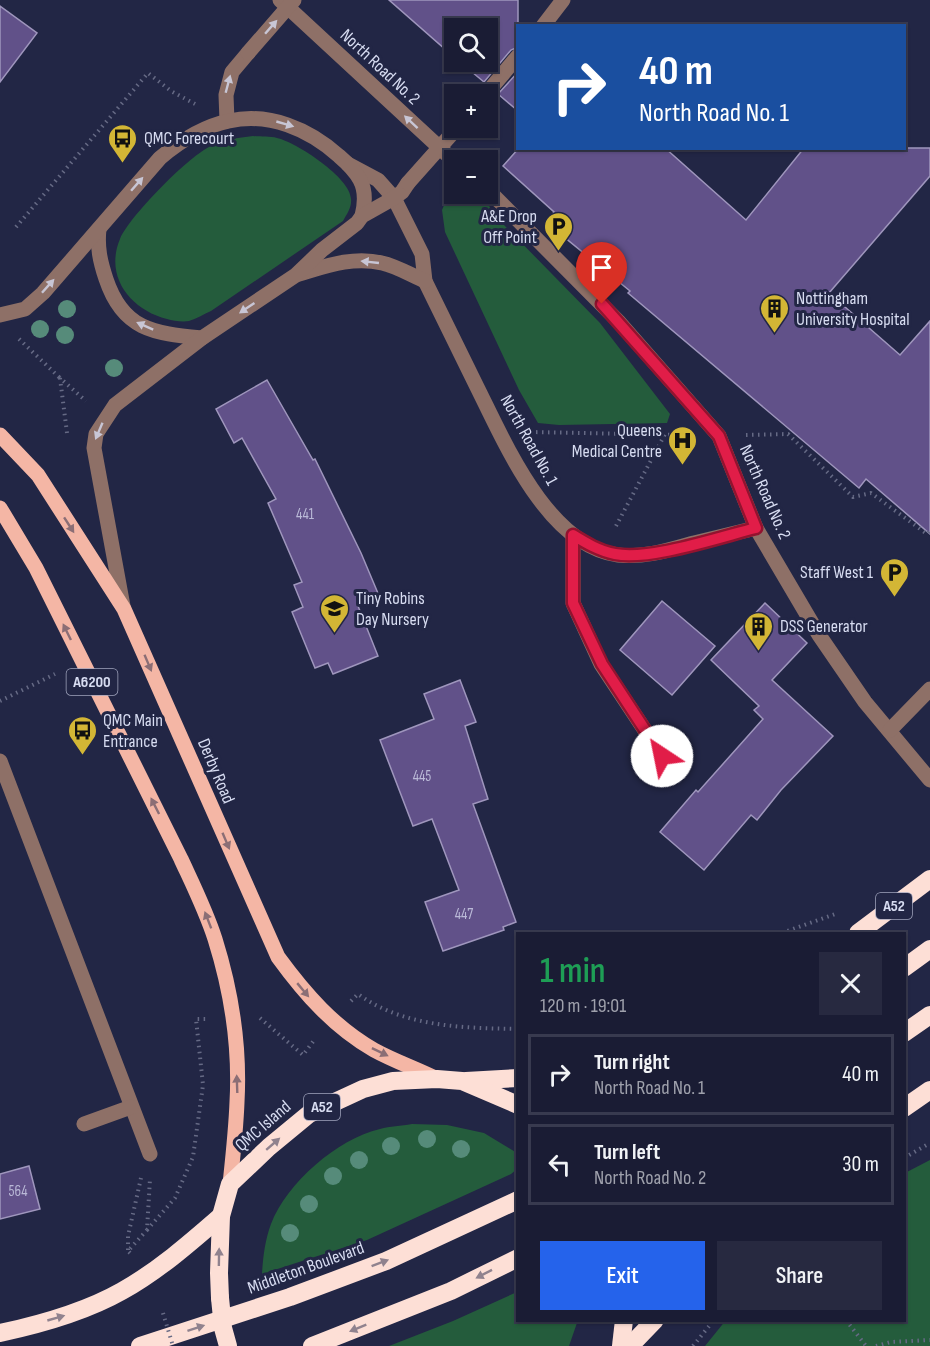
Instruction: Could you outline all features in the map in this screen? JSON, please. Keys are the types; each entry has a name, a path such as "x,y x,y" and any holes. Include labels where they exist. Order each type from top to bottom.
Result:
{"highway":[{"name":"A52","path":"859,932 930,879"},
{"path":"906,967 930,949"},
{"path":"906,1032 930,1015"},
{"name":"A52","path":"462,1081 516,1078"},
{"name":"QMC Island","path":"228,1346 223,1328 220,1298 221,1216 231,1184 269,1147 309,1114 363,1089 393,1081 437,1079 462,1081 516,1104"},
{"path":"906,1107 930,1090"},
{"name":"Middleton Boulevard","path":"140,1346 290,1297 386,1261 516,1201"},
{"path":"0,1333 81,1311 122,1292 176,1254 221,1216"},
{"path":"312,1346 451,1291 516,1259"},
{"path":"621,1346 624,1322"},
{"path":"630,1346 654,1322"}],"main road":[{"name":"Derby Road","path":"0,435 38,476 124,609 278,957 315,1004 332,1020 374,1050 437,1079"},
{"name":"A6200","path":"0,508 36,568 181,859 214,938 225,976 236,1046 237,1100 231,1184"}],"street":[{"name":"North Road No. 2","path":"279,0 444,152"},
{"path":"227,121 225,94 232,72 294,0"},
{"path":"545,24 563,0"},
{"path":"495,84 516,58"},
{"path":"0,315 25,309 43,293 176,144 227,121 246,118 288,124 309,133 328,146 348,164 360,179 363,189 362,216"},
{"path":"124,609 94,448 96,434 115,405 202,339 296,275 362,216 402,192 448,138"},
{"name":"North Road No. 1","path":"348,164 378,180 394,198 422,254 425,281 523,476 546,507 573,535 587,544 617,555 647,555 756,528"},
{"name":"North Road No. 2","path":"498,200 618,321 719,436 756,528 819,635 865,702 930,780"},
{"path":"99,228 99,261 116,305 129,319 148,329 174,336 202,339"},
{"path":"296,275 329,265 365,260 383,263 425,281"},
{"path":"573,535 573,603 602,664 662,756"},
{"path":"890,730 930,689"},
{"path":"0,761 131,1107 147,1161"},
{"path":"84,1124 131,1107"}],"path":[{"path":"15,227 148,73 171,91 227,121"},
{"path":"17,338 88,402"},
{"path":"60,378 69,444"},
{"path":"500,432 719,436 788,434 853,497 870,493 927,534 930,530"},
{"path":"603,551 665,434"},
{"path":"0,701 55,674"},
{"path":"351,1001 358,994 374,1006 389,1013 419,1020 473,1028 516,1029"},
{"path":"254,1014 303,1055 312,1043"},
{"path":"128,1251 175,1198 193,1157 202,1085 196,1019 209,1019"},
{"path":"906,1157 930,1143"},
{"path":"147,1161 150,1212 147,1230"},
{"path":"132,1258 128,1251 128,1236 147,1161"},
{"path":"160,1306 173,1346"},
{"path":"693,1346 712,1322"},
{"path":"848,1322 866,1346"},
{"path":"876,1346 891,1342 930,1340"}],"green space":[{"path":"253,136 274,137 286,141 297,146 333,172 349,191 351,199 350,208 343,221 211,311 194,319 172,320 154,315 142,308 132,300 118,279 116,253 126,229 160,189 199,153 220,142"},
{"path":"445,204 488,204 504,225 600,323 670,414 667,423 559,425 538,423 519,390 445,232 442,210"},
{"path":"412,1124 447,1125 484,1133 516,1152 516,1170 367,1240 262,1274 267,1236 271,1224 289,1193 301,1179 315,1165 347,1142 388,1127"},
{"path":"930,1160 930,1346 705,1346 724,1322 906,1322 906,1172"},
{"path":"516,1292 516,1322 577,1322 569,1346 389,1346 453,1321"}],"building":[{"path":"389,0 518,0 516,48 511,50 498,65 498,18 444,18 444,48"},
{"path":"0,6 37,33 0,82"},
{"path":"472,72 492,72 484,82"},
{"path":"516,74 516,109 498,94"},
{"name":"Nottingham University Hospital","path":"930,148 930,176 829,293 900,355 930,321 930,534 866,479 859,488 628,293 630,291 547,223 554,212 503,166 517,150 667,150 746,220 802,150"},
{"path":"267,380 313,460 315,459 361,553 380,598 358,606 378,656 333,674 328,663 315,668 292,612 303,607 294,585 302,582 268,503 276,499 242,438 234,443 216,409"},
{"path":"662,601 715,646 672,695 620,650"},
{"path":"765,603 807,643 772,680 833,736 781,790 757,820 751,815 704,870 660,832 763,719 754,710 759,706 711,660"},
{"path":"460,680 476,722 465,726 488,799 473,804 516,922 503,927 504,930 443,951 425,902 459,890 432,819 413,826 380,740 434,719 424,694"},
{"path":"29,1166 40,1209 0,1219 0,1174"}],"place":[{"name":"QMC Forecourt","path":"123,164"},
{"name":"A&E Drop Off Point","path":"558,252"},
{"name":"Nottingham University Hospital","path":"775,334"},
{"name":"Queens Medical Centre","path":"683,466"},
{"name":"Staff West 1","path":"894,598"},
{"name":"Tiny Robins Day Nursery","path":"335,634"},
{"name":"DSS Generator","path":"759,652"},
{"name":"QMC Main Entrance","path":"82,756"}],"route":[{"path":"602,304 719,436 756,528 647,555 617,555 587,544 573,535 573,603 602,664 662,756"}]}
